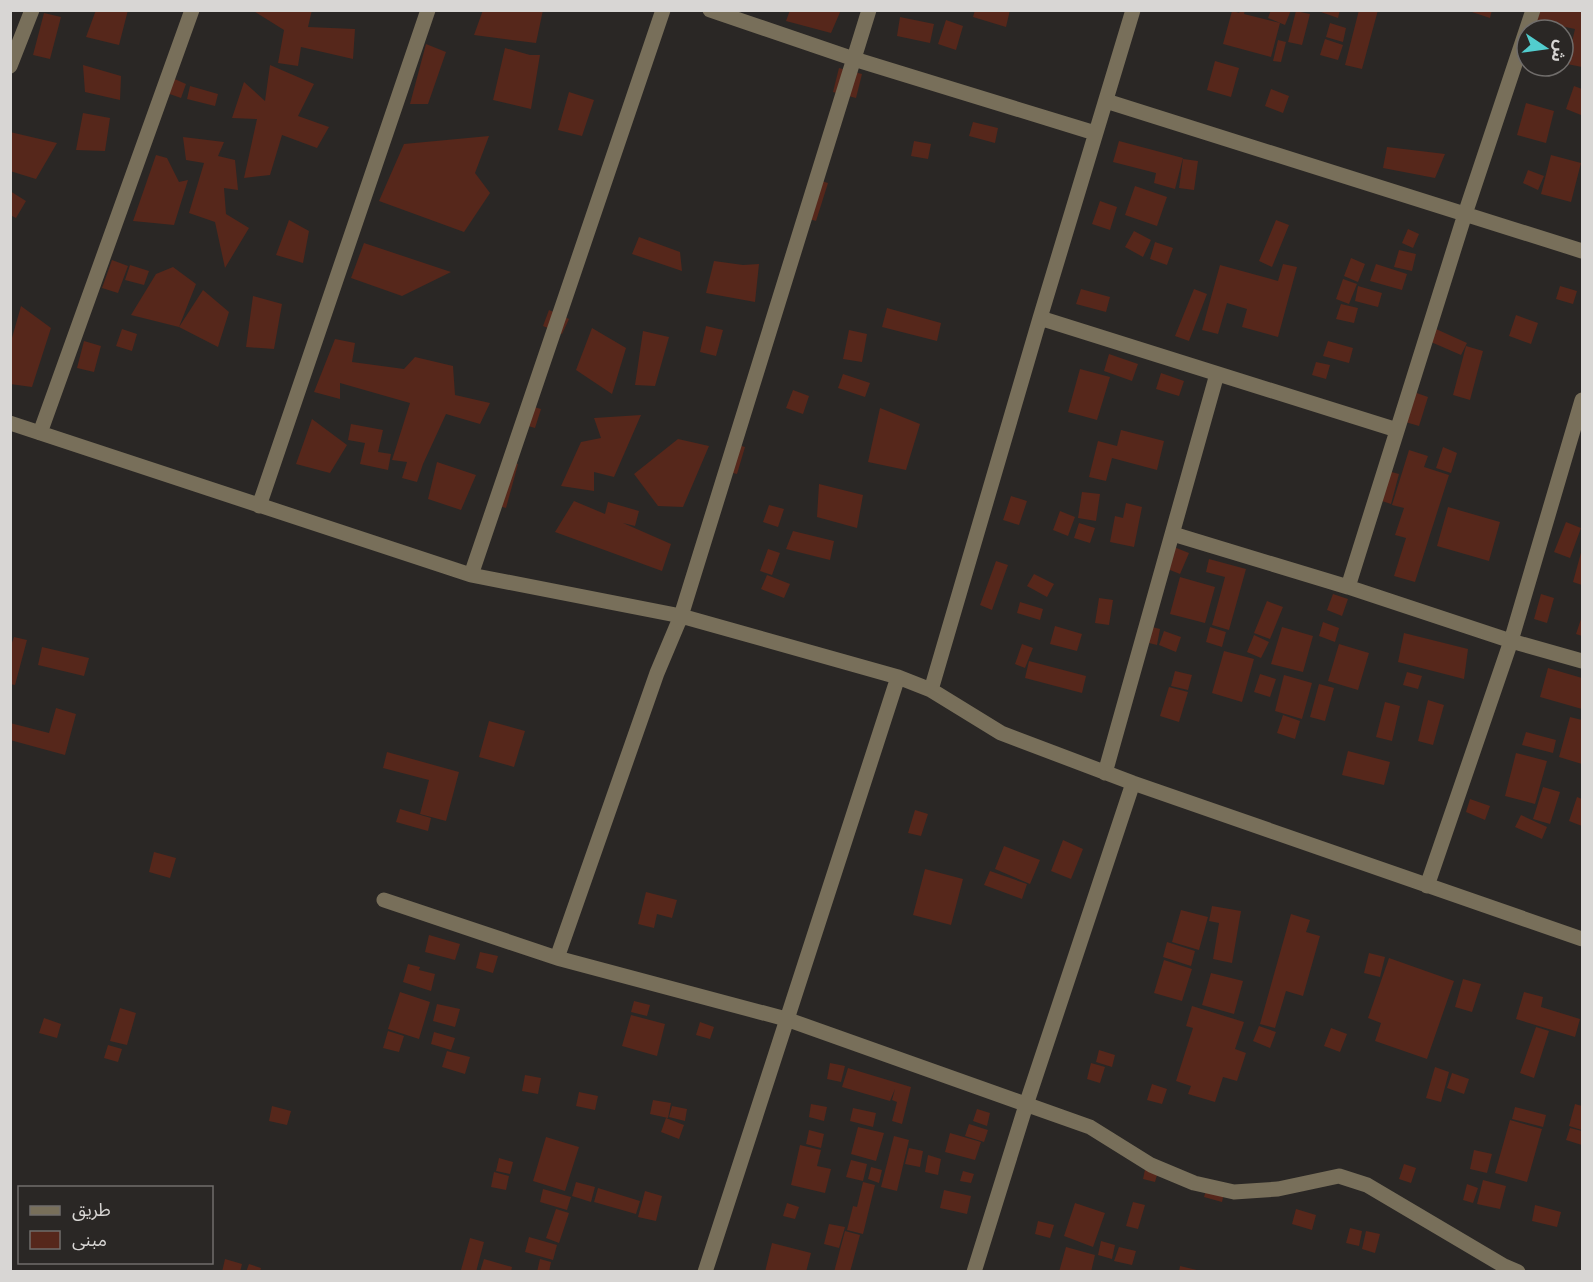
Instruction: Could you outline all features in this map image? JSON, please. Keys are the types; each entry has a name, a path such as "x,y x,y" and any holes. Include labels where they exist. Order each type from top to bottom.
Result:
{"street":[{"path":"10,66 32,10"},
{"path":"40,433 192,10"},
{"path":"259,507 428,10"},
{"path":"471,575 663,10"},
{"path":"710,10 854,59 1095,133"},
{"path":"557,958 657,673 681,616 869,10"},
{"path":"932,690 1040,318 1133,10"},
{"path":"1348,587 1465,214 1533,10"},
{"path":"1106,101 1582,251"},
{"path":"1040,318 1397,430"},
{"path":"1105,773 1217,374"},
{"path":"1427,886 1511,641 1582,400"},
{"path":"10,423 259,507 471,575 681,616 898,677 932,690 1001,733 1105,773 1582,939"},
{"path":"1173,534 1348,587 1511,641 1582,661"},
{"path":"705,1272 898,677"},
{"path":"974,1272 1026,1104 1133,783"},
{"path":"384,900 557,958 786,1019 1090,1127 1151,1165 1194,1183 1234,1192 1278,1190 1339,1176 1367,1185 1508,1270"}],"building":[{"path":"96,10 128,10 119,45 86,37"},
{"path":"252,10 312,10 308,27 355,29 353,59 301,47 298,66 278,63 284,30"},
{"path":"483,10 543,10 536,43 474,35"},
{"path":"790,10 841,10 831,33 786,21"},
{"path":"975,10 1010,10 1006,27 973,17"},
{"path":"1236,10 1245,10 1244,14 1280,23 1271,57 1223,44 1232,11 1240,13"},
{"path":"1271,10 1291,10 1285,25 1268,18"},
{"path":"1321,10 1340,10 1338,18 1321,12"},
{"path":"1359,10 1378,10 1362,69 1345,65"},
{"path":"1466,10 1492,10 1490,18"},
{"path":"1534,10 1582,11 1582,67 1575,66 1575,18 1532,18"},
{"path":"1296,11 1310,14 1302,45 1288,42"},
{"path":"44,13 61,17 50,59 33,55"},
{"path":"900,17 934,24 930,43 897,36"},
{"path":"946,20 963,26 956,50 938,44"},
{"path":"1330,23 1346,28 1343,42 1326,37"},
{"path":"1325,39 1343,45 1338,60 1320,55"},
{"path":"1278,40 1286,42 1281,62 1273,61"},
{"path":"426,44 446,52 428,104 410,104"},
{"path":"505,48 530,55 540,55 531,109 493,100"},
{"path":"1215,61 1239,68 1231,97 1207,90"},
{"path":"83,65 121,76 120,100 85,92"},
{"path":"270,65 314,84 298,116 329,127 317,148 282,135 270,175 244,178 257,119 232,118 244,82 265,101"},
{"path":"839,68 862,74 856,98 833,92"},
{"path":"170,77 186,84 181,98 164,92"},
{"path":"190,86 218,94 215,106 187,99"},
{"path":"1574,86 1582,89 1581,115 1566,109"},
{"path":"1271,89 1289,96 1283,113 1265,106"},
{"path":"569,92 594,100 582,136 558,130"},
{"path":"1526,103 1554,111 1546,143 1517,135"},
{"path":"83,113 110,118 105,151 76,150"},
{"path":"973,122 998,128 995,143 969,136"},
{"path":"10,132 57,143 36,179 10,171"},
{"path":"489,136 475,173 490,193 464,232 379,201 404,144"},
{"path":"183,137 224,142 218,156 235,160 238,190 224,188 226,214 249,228 225,268 215,222 189,213 204,163 186,160"},
{"path":"914,141 931,144 928,159 911,156"},
{"path":"1119,141 1183,158 1175,189 1154,183 1156,173 1113,162"},
{"path":"1387,147 1445,154 1435,178 1383,168"},
{"path":"156,155 167,158 179,182 188,180 174,225 133,221"},
{"path":"1551,155 1581,163 1571,202 1541,194"},
{"path":"1183,159 1198,161 1194,190 1179,188"},
{"path":"1528,170 1544,176 1538,190 1523,183"},
{"path":"811,178 828,183 816,221 799,216"},
{"path":"1135,186 1167,197 1157,226 1125,215"},
{"path":"10,191 26,201 16,218 10,215"},
{"path":"1100,201 1117,207 1110,230 1092,224"},
{"path":"289,220 309,231 303,263 276,255"},
{"path":"1276,220 1289,225 1272,267 1259,261"},
{"path":"1408,229 1419,234 1413,248 1402,243"},
{"path":"1134,231 1151,240 1143,257 1125,247"},
{"path":"639,237 680,252 682,271 632,254"},
{"path":"1155,242 1173,248 1167,265 1150,259"},
{"path":"364,243 451,272 402,296 351,278"},
{"path":"1399,250 1416,254 1412,271 1394,267"},
{"path":"1351,258 1365,264 1358,282 1344,276"},
{"path":"112,260 128,266 118,293 102,288"},
{"path":"714,261 743,265 759,264 755,302 706,293"},
{"path":"1283,264 1297,267 1278,337 1242,327 1247,309 1227,303 1218,334 1202,330 1220,265 1278,281"},
{"path":"1376,264 1407,274 1402,290 1370,281"},
{"path":"130,265 149,271 144,285 125,280"},
{"path":"173,267 196,284 179,327 131,315 156,274"},
{"path":"1343,279 1357,284 1349,304 1336,299"},
{"path":"1358,286 1382,293 1378,307 1355,301"},
{"path":"1560,286 1577,291 1573,304 1556,299"},
{"path":"1081,289 1110,297 1106,312 1076,304"},
{"path":"1194,289 1207,294 1189,341 1175,336"},
{"path":"203,290 229,312 218,347 179,327"},
{"path":"253,296 282,304 274,349 246,347"},
{"path":"1341,304 1358,308 1354,323 1336,319"},
{"path":"21,306 51,328 32,387 10,384 10,345"},
{"path":"887,308 941,323 937,341 882,327"},
{"path":"549,310 569,319 562,334 543,326"},
{"path":"1516,315 1538,323 1531,344 1509,336"},
{"path":"706,326 723,330 716,356 700,352"},
{"path":"592,328 626,348 612,394 576,370"},
{"path":"122,329 137,334 132,351 116,346"},
{"path":"1436,329 1467,343 1461,355 1431,342"},
{"path":"849,330 867,334 862,362 843,359"},
{"path":"643,331 669,337 655,386 635,385"},
{"path":"335,339 355,343 352,362 404,369 415,357 453,366 455,395 490,403 480,424 446,414 417,482 402,478 407,462 392,460 410,403 340,383 340,399 314,392"},
{"path":"84,341 101,346 94,372 77,368"},
{"path":"1328,341 1353,348 1349,363 1323,356"},
{"path":"1466,346 1483,351 1470,400 1453,395"},
{"path":"1109,354 1138,364 1132,381 1104,371"},
{"path":"1316,362 1330,365 1326,379 1312,375"},
{"path":"1080,369 1110,377 1097,420 1068,412"},
{"path":"1161,373 1184,381 1179,396 1156,389"},
{"path":"843,374 870,383 865,397 838,388"},
{"path":"793,390 809,396 803,414 786,408"},
{"path":"1411,391 1428,397 1419,426 1402,421"},
{"path":"524,404 541,409 535,428 518,423"},
{"path":"880,408 920,424 906,470 868,462"},
{"path":"641,415 614,477 594,472 594,491 561,486 581,442 601,438 594,418"},
{"path":"312,419 347,445 330,473 296,464"},
{"path":"351,424 383,430 378,452 391,454 388,470 360,464 365,443 348,440"},
{"path":"1121,430 1164,441 1157,470 1112,458 1106,481 1089,477 1098,441 1117,446"},
{"path":"678,439 709,446 683,507 658,506 634,474"},
{"path":"728,442 745,447 737,474 720,470"},
{"path":"1443,447 1457,453 1451,473 1436,468"},
{"path":"1409,450 1428,456 1424,467 1449,475 1415,582 1394,576 1406,538 1395,535 1404,508 1392,505"},
{"path":"503,460 518,464 506,508 491,504"},
{"path":"437,462 476,475 461,510 428,499"},
{"path":"1384,470 1399,474 1391,504 1376,499"},
{"path":"819,484 863,495 857,528 817,517"},
{"path":"1082,492 1100,494 1096,521 1078,518"},
{"path":"1011,496 1027,501 1019,525 1003,520"},
{"path":"574,501 605,514 608,502 639,511 635,526 623,523 671,544 662,571 555,532"},
{"path":"1126,503 1142,507 1134,547 1110,542 1115,516 1123,518"},
{"path":"769,505 784,509 778,527 763,522"},
{"path":"1448,507 1500,522 1489,561 1437,546"},
{"path":"1060,511 1075,517 1068,536 1053,530"},
{"path":"1566,522 1581,528 1570,558 1554,552"},
{"path":"1079,523 1095,528 1090,543 1074,538"},
{"path":"793,531 834,541 830,560 786,549"},
{"path":"1174,547 1189,553 1180,574 1165,568"},
{"path":"768,549 780,553 772,575 760,571"},
{"path":"1582,549 1582,585 1573,582"},
{"path":"1209,559 1246,569 1229,630 1212,625 1225,577 1206,572"},
{"path":"996,561 1008,565 992,610 980,605"},
{"path":"1034,574 1054,584 1047,597 1027,586"},
{"path":"767,575 790,584 784,598 761,589"},
{"path":"1180,577 1215,587 1205,623 1170,614"},
{"path":"1333,594 1348,599 1342,616 1327,610"},
{"path":"1541,594 1554,598 1547,623 1534,619"},
{"path":"1099,598 1113,600 1109,625 1095,623"},
{"path":"1267,601 1283,607 1270,639 1254,633"},
{"path":"1020,602 1043,609 1040,620 1017,613"},
{"path":"1582,616 1582,636 1576,634"},
{"path":"1323,622 1339,628 1335,642 1319,636"},
{"path":"1144,625 1160,629 1157,645 1141,641"},
{"path":"1055,626 1082,634 1077,651 1050,644"},
{"path":"1210,627 1226,632 1222,647 1206,642"},
{"path":"1282,627 1313,636 1303,672 1271,664"},
{"path":"1164,631 1181,637 1176,652 1159,645"},
{"path":"1404,633 1468,649 1464,679 1398,662"},
{"path":"1254,635 1269,642 1261,658 1247,652"},
{"path":"14,637 27,640 15,685 10,684 10,648"},
{"path":"1022,644 1033,648 1025,668 1015,664"},
{"path":"1339,644 1369,653 1358,690 1328,681"},
{"path":"42,647 89,658 84,676 38,665"},
{"path":"1224,651 1254,659 1242,702 1212,693"},
{"path":"1029,661 1086,676 1082,693 1025,678"},
{"path":"1548,668 1582,678 1582,709 1540,697"},
{"path":"1175,671 1192,675 1188,690 1171,686"},
{"path":"1407,672 1422,676 1418,689 1403,685"},
{"path":"1260,674 1276,679 1270,697 1254,692"},
{"path":"1284,675 1312,683 1302,719 1275,711"},
{"path":"1319,684 1334,688 1325,721 1310,717"},
{"path":"1169,687 1188,692 1179,722 1160,716"},
{"path":"1428,700 1444,705 1433,745 1418,741"},
{"path":"1385,702 1400,706 1392,741 1376,737"},
{"path":"56,708 76,714 65,755 10,740 10,723 49,733"},
{"path":"1283,715 1300,721 1295,739 1277,733"},
{"path":"1570,717 1582,720 1582,764 1559,757"},
{"path":"489,721 525,731 514,767 479,757"},
{"path":"1526,732 1556,740 1553,753 1522,745"},
{"path":"1348,751 1390,762 1384,785 1342,775"},
{"path":"387,752 459,772 446,821 420,814 429,780 383,768"},
{"path":"1516,753 1547,761 1535,804 1505,796"},
{"path":"1543,787 1560,792 1550,824 1533,819"},
{"path":"1577,797 1582,799 1582,826 1569,821"},
{"path":"1470,799 1490,806 1485,820 1466,812"},
{"path":"400,809 431,818 428,831 396,822"},
{"path":"915,810 928,814 921,836 908,833"},
{"path":"1521,815 1547,827 1542,839 1515,827"},
{"path":"1063,840 1083,849 1071,879 1051,871"},
{"path":"1004,846 1040,860 1030,884 995,869"},
{"path":"154,852 176,858 170,878 149,872"},
{"path":"925,869 963,879 951,925 913,915"},
{"path":"990,871 1027,884 1022,899 984,885"},
{"path":"646,892 677,900 672,918 657,914 654,928 638,924"},
{"path":"1212,906 1241,911 1232,963 1213,959 1219,923 1209,921"},
{"path":"1181,910 1208,917 1199,950 1172,942"},
{"path":"1291,914 1310,920 1306,932 1320,936 1303,996 1286,991 1275,1028 1260,1024"},
{"path":"429,935 460,944 455,960 425,952"},
{"path":"1167,942 1195,951 1191,966 1163,957"},
{"path":"480,952 498,956 493,973 476,968"},
{"path":"1369,953 1385,957 1380,977 1364,973"},
{"path":"1389,958 1454,981 1427,1059 1375,1041 1381,1023 1368,1018"},
{"path":"1164,960 1192,969 1182,1001 1154,993"},
{"path":"408,964 420,967 419,970 435,974 431,991 403,982"},
{"path":"1211,973 1243,981 1234,1014 1202,1005"},
{"path":"1463,979 1481,984 1472,1012 1455,1007"},
{"path":"400,992 430,1002 419,1039 388,1029"},
{"path":"1524,992 1543,997 1541,1007 1580,1019 1575,1037 1516,1019"},
{"path":"634,1001 650,1005 647,1016 631,1012"},
{"path":"437,1004 460,1009 455,1027 433,1021"},
{"path":"1192,1006 1244,1022 1235,1049 1246,1053 1237,1081 1223,1077 1215,1102 1188,1094 1191,1086 1176,1081 1193,1028 1186,1026"},
{"path":"120,1008 136,1013 127,1045 110,1041"},
{"path":"631,1015 665,1024 657,1056 622,1046"},
{"path":"44,1018 61,1024 57,1038 39,1033"},
{"path":"700,1022 714,1027 710,1039 696,1035"},
{"path":"1259,1026 1276,1032 1270,1048 1253,1041"},
{"path":"1536,1027 1549,1031 1534,1078 1520,1073"},
{"path":"1331,1028 1347,1034 1340,1052 1324,1046"},
{"path":"388,1031 404,1036 399,1052 383,1048"},
{"path":"434,1032 455,1038 451,1050 431,1044"},
{"path":"108,1045 122,1049 118,1062 104,1058"},
{"path":"1099,1050 1115,1055 1112,1067 1096,1062"},
{"path":"447,1051 470,1057 465,1074 442,1067"},
{"path":"830,1063 845,1066 841,1082 827,1079"},
{"path":"1091,1063 1105,1067 1100,1083 1087,1079"},
{"path":"1435,1067 1449,1072 1441,1102 1426,1098"},
{"path":"848,1068 911,1087 902,1124 892,1121 897,1102 892,1100 895,1089 890,1101 842,1087"},
{"path":"1452,1073 1469,1079 1464,1094 1447,1088"},
{"path":"525,1075 541,1078 538,1094 522,1091"},
{"path":"1152,1084 1167,1089 1162,1104 1147,1100"},
{"path":"579,1092 598,1096 595,1110 576,1106"},
{"path":"653,1100 671,1103 668,1118 650,1114"},
{"path":"811,1104 827,1107 824,1121 809,1117"},
{"path":"1575,1104 1582,1106 1582,1130 1569,1126"},
{"path":"272,1106 291,1111 287,1125 269,1121"},
{"path":"672,1106 687,1109 685,1121 669,1117"},
{"path":"1515,1107 1546,1115 1543,1127 1512,1119"},
{"path":"853,1108 876,1113 873,1127 850,1121"},
{"path":"977,1109 990,1113 987,1126 973,1121"},
{"path":"666,1118 684,1125 679,1139 661,1132"},
{"path":"1510,1120 1542,1129 1527,1182 1495,1173"},
{"path":"969,1124 988,1130 984,1142 965,1136"},
{"path":"858,1127 884,1133 876,1161 851,1154"},
{"path":"1570,1128 1582,1131 1582,1145 1566,1140"},
{"path":"809,1130 824,1134 821,1148 806,1144"},
{"path":"950,1133 981,1142 975,1160 945,1152"},
{"path":"894,1136 909,1140 897,1191 881,1187"},
{"path":"546,1137 579,1147 565,1191 533,1181"},
{"path":"800,1145 821,1150 817,1166 831,1169 825,1193 791,1185"},
{"path":"909,1148 923,1151 920,1167 905,1164"},
{"path":"1474,1150 1492,1154 1487,1173 1470,1169"},
{"path":"928,1155 941,1159 938,1175 925,1172"},
{"path":"499,1158 513,1162 510,1174 496,1171"},
{"path":"851,1160 867,1164 863,1181 846,1177"},
{"path":"1404,1164 1416,1168 1411,1183 1399,1179"},
{"path":"1146,1165 1159,1168 1155,1182 1143,1179"},
{"path":"871,1167 882,1170 879,1183 868,1179"},
{"path":"963,1171 974,1174 971,1183 960,1181"},
{"path":"494,1172 509,1176 506,1190 491,1187"},
{"path":"1483,1180 1506,1186 1500,1209 1477,1204"},
{"path":"576,1182 595,1187 591,1202 572,1196"},
{"path":"863,1182 875,1185 863,1234 847,1230 853,1206 857,1207"},
{"path":"1208,1184 1225,1189 1222,1202 1204,1197"},
{"path":"1467,1184 1478,1188 1473,1203 1463,1200"},
{"path":"598,1188 640,1201 636,1214 594,1202"},
{"path":"543,1189 571,1197 567,1210 540,1202"},
{"path":"944,1190 971,1196 967,1214 940,1208"},
{"path":"645,1191 662,1196 656,1221 638,1217"},
{"path":"1133,1202 1145,1205 1138,1229 1126,1226"},
{"path":"787,1203 799,1207 795,1219 783,1216"},
{"path":"1075,1203 1105,1213 1093,1247 1064,1236"},
{"path":"1535,1205 1561,1212 1557,1227 1532,1221"},
{"path":"556,1209 569,1213 559,1243 546,1238"},
{"path":"1296,1209 1316,1215 1312,1230 1292,1224"},
{"path":"1038,1221 1054,1225 1050,1238 1035,1234"},
{"path":"829,1224 845,1227 839,1248 824,1244"},
{"path":"1350,1228 1362,1231 1359,1246 1346,1243"},
{"path":"845,1231 860,1235 850,1272 834,1272"},
{"path":"1366,1231 1380,1234 1375,1253 1362,1249"},
{"path":"529,1237 557,1245 553,1260 525,1252"},
{"path":"470,1238 484,1242 476,1272 461,1270"},
{"path":"1101,1241 1115,1245 1112,1259 1098,1255"},
{"path":"772,1243 811,1253 806,1272 765,1272"},
{"path":"1066,1247 1095,1255 1091,1272 1059,1272"},
{"path":"1119,1247 1136,1251 1132,1265 1114,1261"},
{"path":"225,1259 242,1264 240,1272 222,1272"},
{"path":"484,1259 512,1267 511,1272 480,1272"},
{"path":"540,1259 551,1262 549,1272 537,1272"},
{"path":"249,1264 261,1268 260,1272 246,1272"},
{"path":"1180,1266 1201,1271 1179,1272"}]}
